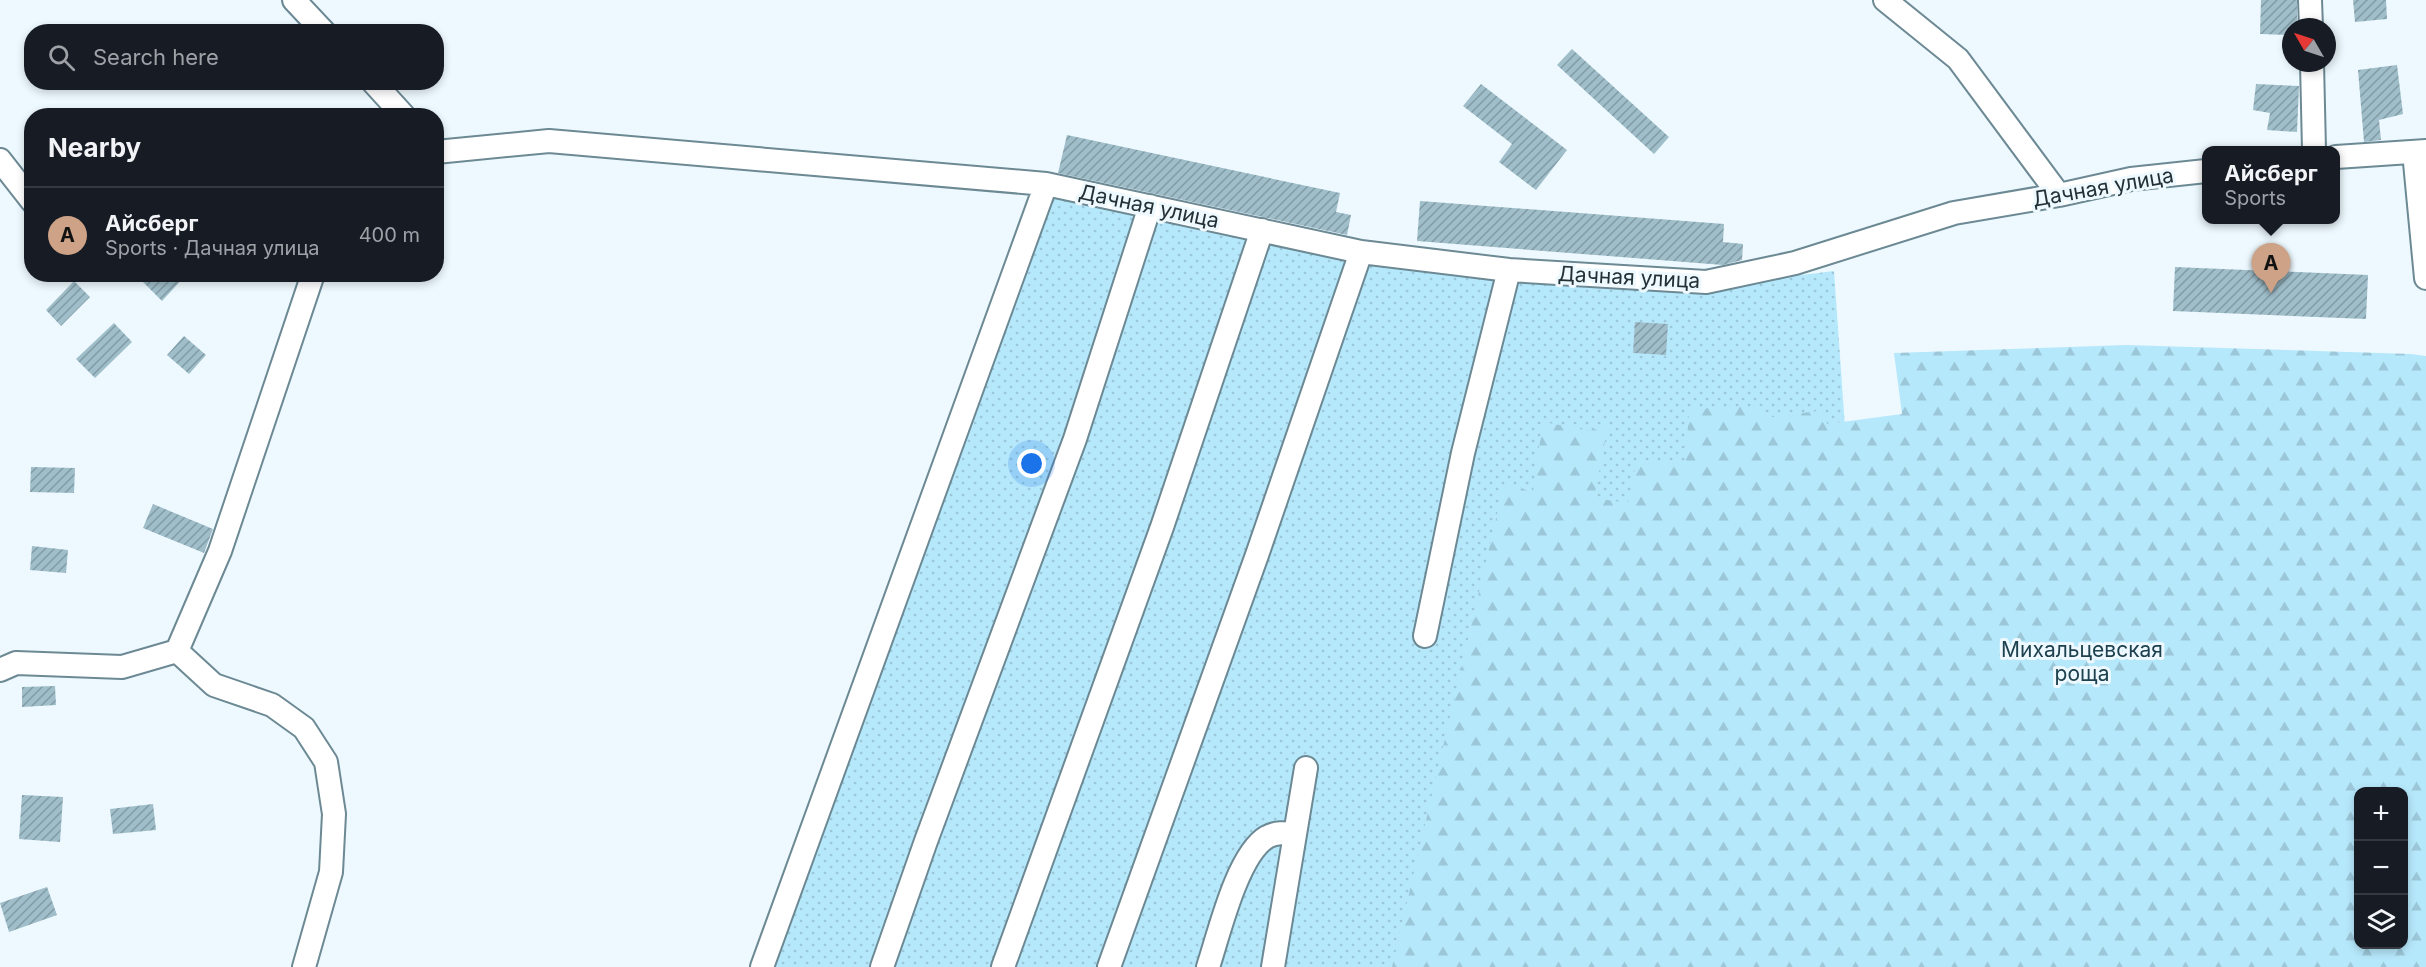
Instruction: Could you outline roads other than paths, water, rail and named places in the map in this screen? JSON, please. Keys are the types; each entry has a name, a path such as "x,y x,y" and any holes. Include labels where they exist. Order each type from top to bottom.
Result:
{"street":[{"path":"294,0 316,24"},
{"path":"1885,0 1958,59 2059,195"},
{"path":"2310,0 2311,18"},
{"path":"2312,72 2314,146"},
{"path":"380,90 397,108"},
{"name":"Дачная улица","path":"444,150 549,141 1046,184 1361,252 1509,270 1706,282 1795,264 1954,213 2059,195 2131,179 2202,171"},
{"path":"2340,157 2420,152 2426,278"},
{"path":"0,160 24,191"},
{"path":"762,967 1046,184"},
{"path":"882,967 1075,438 1150,206"},
{"path":"1003,967 1162,527 1262,230"},
{"path":"1109,967 1257,555 1361,252"},
{"path":"1425,636 1463,453 1509,270"},
{"path":"177,651 220,551 310,282"},
{"path":"0,670 16,663 122,667 177,651"},
{"path":"177,651 214,685 272,705 304,728 326,762 334,814 331,872 304,967"},
{"path":"1273,967 1306,768"},
{"path":"1208,967 1243,865 1255,847 1268,837 1282,832 1295,834"}],"place":[{"name":"Айсберг","path":"2271,293"}],"park label":[{"name":"Михальцевская роща","path":"2082,661"}]}
